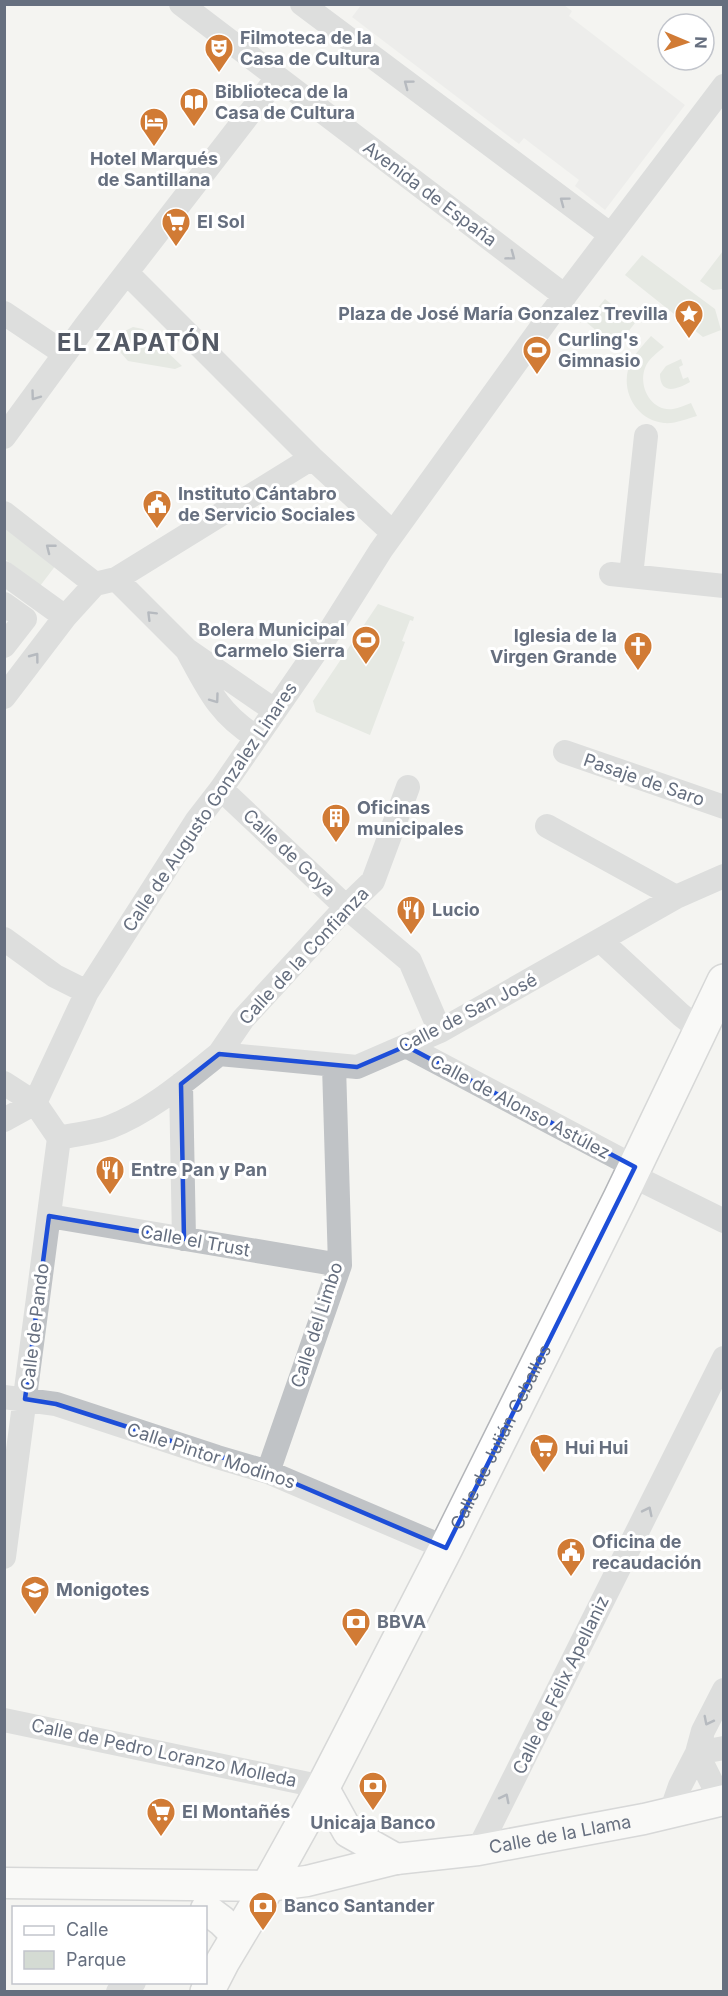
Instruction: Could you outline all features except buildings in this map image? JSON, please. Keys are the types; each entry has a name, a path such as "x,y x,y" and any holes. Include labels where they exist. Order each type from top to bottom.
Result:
{"highway":[{"name":"Calle de Julián Ceballos","path":"207,1992 322,1787 446,1548 633,1171 723,981"}],"main road":[{"path":"322,1787 348,1832 396,1859"},
{"name":"Calle de la Llama","path":"4,1883 268,1886 307,1881 396,1859 478,1850 644,1819 722,1801"},
{"path":"172,1884 202,1906"},
{"path":"207,1910 237,1936"}],"street":[{"name":"Avenida de España","path":"181,4 565,296"},
{"path":"302,4 328,13 611,235"},
{"path":"4,437 64,354 277,78"},
{"name":"Calle de Augusto Gonzalez Linares","path":"35,1104 87,992 197,820 221,789 330,630 393,533 565,296 723,86"},
{"path":"127,273 312,458 393,533"},
{"path":"4,312 64,354"},
{"path":"646,436 621,575 723,586"},
{"path":"4,697 64,617 106,582 312,458"},
{"path":"4,513 106,582 187,650 274,710"},
{"path":"4,573 64,617"},
{"path":"4,604 25,619 4,646"},
{"path":"187,650 214,700 242,728 256,737"},
{"name":"Pasaje de Saro","path":"565,752 723,807"},
{"name":"Calle de la Confianza","path":"219,1054 243,1018 346,907 373,882 408,787"},
{"name":"Calle de Goya","path":"221,789 346,907 410,961 440,1031"},
{"path":"547,826 675,897"},
{"name":"Calle de San José","path":"219,1054 357,1067 440,1031 675,897 723,876"},
{"path":"601,941 699,1029"},
{"path":"9,952 87,992"},
{"name":"Calle de Alonso Astúlez","path":"406,1046 723,1221"},
{"path":"4,1083 35,1104 59,1138 116,1124 139,1113 219,1054"},
{"name":"Calle del Limbo","path":"268,1472 340,1265 334,1066"},
{"path":"181,1084 184,1239"},
{"path":"4,1120 35,1104"},
{"name":"Calle de Pando","path":"4,1557 15,1398 49,1216 59,1138"},
{"name":"Calle el Trust","path":"49,1216 340,1265"},
{"name":"Calle de Félix Apellaniz","path":"478,1850 723,1358"},
{"name":"Calle Pintor Modinos","path":"15,1398 56,1404 268,1472 446,1548"},
{"path":"671,1812 680,1786 697,1753 703,1731 723,1690"},
{"name":"Calle de Pedro Loranzo Molleda","path":"4,1720 322,1787"},
{"path":"697,1753 723,1748"},
{"path":"697,1753 722,1801"},
{"path":"118,1992 132,1984"}],"highlighted area":[{"path":"406,1046 635,1167 446,1548 268,1472 56,1404 25,1399 49,1216 184,1239 181,1084 219,1054 357,1067"}],"shaded area":[{"path":"361,5 564,5 572,11 569,16 685,105 605,210 575,186 579,180 524,138 519,144 352,17"}],"green space":[{"path":"723,251 723,289 713,290 700,281"},
{"path":"642,255 715,309 721,330 703,337 625,275"},
{"path":"605,299 635,323 616,347 586,322"},
{"path":"133,327 143,329 182,366 175,369 128,361 121,353 118,342 125,331"},
{"path":"651,336 664,347 650,359 645,368 643,382 648,396 658,406 665,409 675,409 691,403 697,416 664,423 653,420 636,408 628,389 628,368 635,355"},
{"path":"681,359 683,365 679,367 683,379 688,377 690,382 680,387 666,388 663,386 660,374 666,366"},
{"path":"4,525 56,565 40,586 5,559"},
{"name":"Bolera Municipal Carmelo Sierra","path":"378,604 414,617 413,621 410,620 402,641 405,642 370,735 316,712 313,701"}],"place":[{"name":"Filmoteca de la Casa de Cultura","path":"219,74"},
{"name":"Biblioteca de la Casa de Cultura","path":"194,128"},
{"name":"Hotel Marqués de Santillana","path":"154,148"},
{"name":"El Sol","path":"176,248"},
{"name":"Plaza de José María Gonzalez Trevilla","path":"689,340"},
{"name":"Curling's Gimnasio","path":"537,376"},
{"name":"Instituto Cántabro de Servicio Sociales","path":"157,530"},
{"name":"Bolera Municipal Carmelo Sierra","path":"366,666"},
{"name":"Iglesia de la Virgen Grande","path":"638,672"},
{"name":"Oficinas municipales","path":"336,844"},
{"name":"Lucio","path":"411,936"},
{"name":"Entre Pan y Pan","path":"110,1196"},
{"name":"Hui Hui","path":"544,1474"},
{"name":"Oficina de recaudación","path":"571,1578"},
{"name":"Monigotes","path":"35,1616"},
{"name":"BBVA","path":"356,1648"},
{"name":"Unicaja Banco","path":"373,1812"},
{"name":"El Montañés","path":"161,1838"},
{"name":"Banco Santander","path":"263,1932"}],"district":[{"name":"EL ZAPATÓN","path":"139,343"}]}
